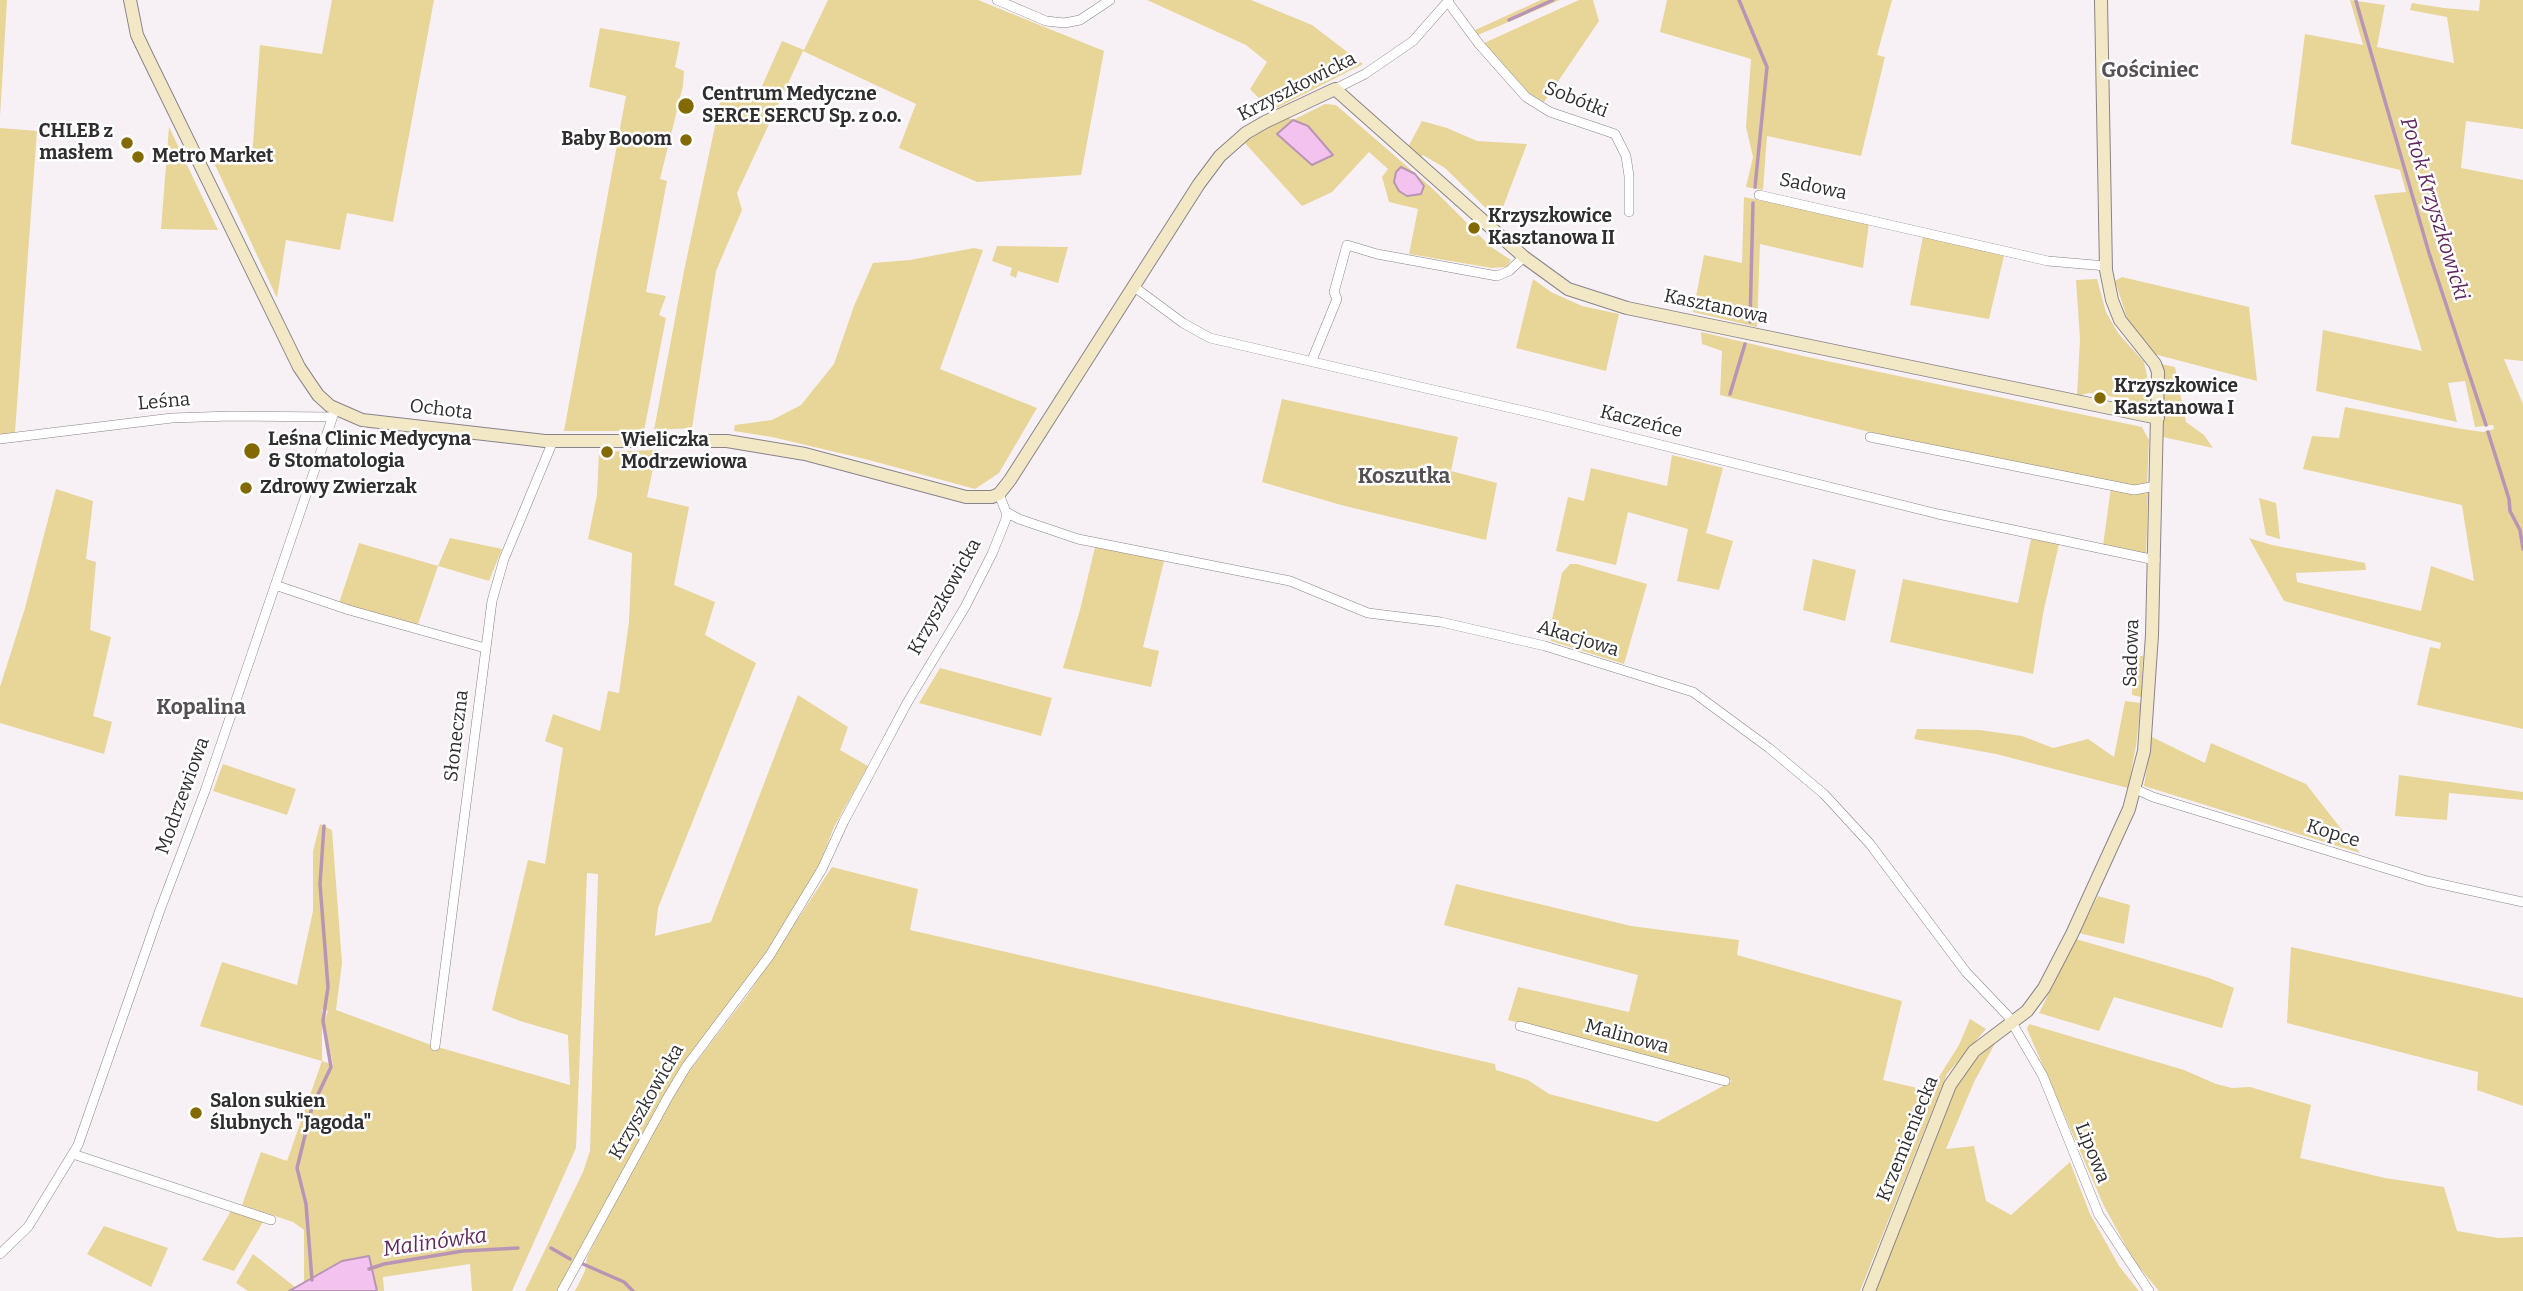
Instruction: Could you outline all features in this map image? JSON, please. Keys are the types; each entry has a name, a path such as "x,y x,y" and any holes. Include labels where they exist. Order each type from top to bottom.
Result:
{"street":[{"name":"Ochota","path":"130,0 137,34 147,56 299,367 334,414 375,422 552,441 727,440 805,454 966,497 986,498 999,494"},
{"path":"997,0 1046,21 1064,23 1080,20 1110,0"},
{"name":"Sadowa","path":"2012,1023 2036,1001 2054,969 2126,816 2135,789 2147,728 2155,560 2158,372 2155,364 2120,320 2112,300 2106,266 2101,0"},
{"name":"Krzyszkowicka","path":"999,494 1199,184 1220,156 1246,133 1265,122 1365,74 1413,41 1448,1"},
{"name":"Sobótki","path":"1448,1 1479,44 1526,97 1550,112 1615,135 1626,156 1629,212"},
{"name":"Kasztanowa","path":"1335,89 1524,257 1568,289 1627,308 2158,418"},
{"name":"Sadowa","path":"1759,195 2048,261 2106,266"},
{"path":"1312,360 1337,299 1334,292 1347,245 1392,257 1497,276 1509,271 1524,257"},
{"name":"Kaczeńce","path":"1133,286 1183,323 1210,338 1312,360 1930,512 2155,560"},
{"name":"Leśna","path":"0,439 172,418 334,414"},
{"name":"Modrzewiowa","path":"0,1254 27,1227 74,1154 205,791 334,414"},
{"path":"1870,437 2134,490 2156,486"},
{"name":"Słoneczna","path":"435,1046 463,841 485,648 497,580 552,441"},
{"path":"999,494 1006,512"},
{"name":"Krzyszkowicka","path":"562,1291 674,1087 770,955 817,879 844,821 902,713 977,585 1002,530 1006,512"},
{"name":"Akacjowa","path":"1006,512 1078,539 1290,581 1368,613 1441,622 1545,646 1693,692 1769,748 1824,794 1870,844 1966,972 2012,1023"},
{"path":"275,585 349,610 485,648"},
{"name":"Kopce","path":"2135,789 2154,798 2418,878 2523,902"},
{"name":"Krzemieniecka","path":"1869,1291 1953,1079 1974,1051 2012,1023"},
{"name":"Lipowa","path":"2012,1023 2043,1076 2099,1215 2149,1291"},
{"name":"Malinowa","path":"1520,1026 1725,1081"},
{"path":"74,1154 271,1220"}],"shaded area":[{"path":"0,0 7,0 0,117"},
{"path":"332,0 434,0 393,222 347,213 340,250 286,240 277,298 210,154 252,158 260,45 322,54"},
{"path":"828,0 978,0 1104,51 1081,175 977,182 899,148 916,104 803,51 737,193 742,210 716,271 692,428 654,430 684,271 723,89 755,102 782,41 804,50"},
{"path":"1147,0 1251,0 1312,25 1363,64 1271,111 1250,89 1267,62 1246,45"},
{"path":"1541,0 1560,0 1478,35 1473,31"},
{"path":"1579,0 1593,0 1599,21 1544,102 1529,93 1484,43"},
{"path":"1667,0 1892,0 1877,55 1885,57 1861,156 1767,136 1763,190 1746,187 1753,157 1746,127 1751,59 1660,32"},
{"path":"2350,0 2385,5 2377,47 2454,63 2447,17 2410,10 2412,3 2479,11 2480,0 2523,0 2523,129 2466,121 2461,168 2523,180 2523,361 2504,359 2523,404 2523,729 2417,705 2430,647 2440,649 2441,643 2284,601 2249,538 2365,563 2366,570 2296,573 2297,582 2421,611 2431,566 2474,581 2462,505 2303,469 2312,436 2339,438 2345,407 2483,432 2494,429 2493,425 2475,427 2465,381 2448,383 2457,422 2316,391 2323,330 2422,351 2374,195 2406,192 2400,170 2291,144 2305,34 2363,45"},
{"path":"600,28 680,42 675,67 684,71 683,86 660,179 667,181 646,292 666,296 659,315 666,318 644,431 564,431 626,96 589,87"},
{"path":"1325,104 1336,105 1432,188 1491,247 1511,260 1506,267 1492,268 1409,254 1418,209 1389,202 1382,177 1388,169 1369,152 1332,192 1302,206 1244,142 1287,117 1293,120"},
{"path":"1293,120 1308,126 1333,155 1312,165 1277,134"},
{"path":"1422,121 1477,141 1527,144 1498,220 1445,168 1423,155 1420,158 1408,147"},
{"path":"169,127 218,230 161,229"},
{"path":"0,128 37,131 15,432 0,435"},
{"path":"1401,167 1415,174 1424,186 1421,194 1407,196 1399,191 1394,182 1396,172"},
{"path":"1744,197 1869,223 1863,268 1760,244 1757,327 1693,312 1704,255 1742,263"},
{"path":"1923,236 2004,256 1989,319 1910,305"},
{"path":"997,246 1068,247 1058,283 1018,271 1016,278 1010,275 1012,268 992,261"},
{"path":"974,248 983,250 940,369 1037,408 999,473 975,489 869,460 772,437 734,431 735,425 772,420 801,405 834,364 854,306 873,263 910,260"},
{"path":"2122,277 2249,307 2257,381 2154,354 2128,321 2115,281"},
{"path":"1533,279 1551,292 1582,306 1619,314 1606,371 1516,348"},
{"path":"2097,279 2106,312 2118,333 2144,362 2150,389 2148,403 2139,407 2121,398 2089,393 2077,396 2080,339 2076,280"},
{"path":"1701,332 2142,427 2149,440 2147,483 2134,486 1886,436 1720,395 1722,351 1702,344"},
{"path":"2161,364 2175,367 2186,422 2204,435 2213,448 2163,437"},
{"path":"1282,399 1458,437 1451,471 1497,483 1486,540 1341,505 1262,482"},
{"path":"657,450 647,497 689,507 674,585 715,602 705,635 756,663 658,908 655,936 711,922 798,695 848,727 840,750 868,766 834,827 814,878 766,953 709,1033 558,1291 525,1291 583,1172 590,1151 598,874 587,873 576,1148 512,1291 472,1291 470,1264 383,1277 384,1291 377,1291 369,1256 304,1282 304,1230 293,1222 242,1205 261,1152 287,1161 322,1061 200,1026 222,962 297,985 313,911 313,851 320,824 332,830 342,963 336,1010 434,1046 570,1085 568,1035 492,1010 528,860 545,864 563,748 545,741 553,714 600,731 608,691 619,693 629,622 632,553 588,539 597,495 599,452","holes":["322,1009 328,1011 324,1022 333,1065 322,1061"]},
{"path":"1672,455 1723,468 1706,533 1733,541 1719,590 1677,581 1688,529 1628,512 1616,565 1556,551 1568,497 1584,501 1591,468 1667,486"},
{"path":"2111,487 2148,493 2146,555 2103,546"},
{"path":"56,489 93,501 86,559 96,562 90,630 111,637 93,716 112,722 104,754 0,723 0,687 25,608"},
{"path":"2259,498 2276,503 2280,539 2266,535"},
{"path":"450,538 502,549 489,581 438,566"},
{"path":"2031,539 2059,544 2033,674 1890,642 1903,579 2018,603"},
{"path":"359,543 438,566 415,633 339,603"},
{"path":"1095,547 1164,561 1143,647 1159,651 1151,687 1063,668"},
{"path":"1813,559 1856,570 1845,621 1803,610"},
{"path":"1570,564 1647,584 1624,664 1551,641 1549,633 1562,573"},
{"path":"2133,656 2143,656 2141,697 2132,695"},
{"path":"940,668 1052,698 1041,736 919,703"},
{"path":"2125,701 2141,703 2128,788 1996,754 1914,739 1917,729 1980,730 2022,736 2053,748 2088,739 2114,757"},
{"path":"2152,737 2205,763 2211,743 2306,784 2360,853 2144,786"},
{"path":"223,764 296,789 287,815 213,791"},
{"path":"2399,775 2523,792 2523,800 2449,793 2447,820 2395,816"},
{"path":"832,867 918,889 910,930 1495,1064 1496,1070 1528,1080 1549,1094 1657,1122 1732,1081 1508,1020 1518,987 1629,1012 1638,975 1444,925 1456,884 1631,926 1739,940 1737,955 1902,1001 1883,1080 1930,1091 1959,1045 1970,1019 1986,1029 1947,1074 1860,1291 575,1291 585,1271 587,1257 663,1111 684,1078 749,993"},
{"path":"2098,896 2130,905 2124,944 2079,933"},
{"path":"2076,939 2209,978 2234,988 2222,1028 2114,997 2099,1031 2039,1013"},
{"path":"2291,947 2523,998 2523,1106 2477,1090 2478,1072 2287,1023"},
{"path":"2029,1024 2184,1070 2216,1084 2232,1088 2250,1087 2311,1105 2300,1158 2385,1178 2444,1187 2457,1231 2498,1238 2523,1237 2523,1291 2159,1291 2134,1261 2104,1206 2027,1029"},
{"path":"1998,1038 1974,1082 1946,1149 1974,1146 1986,1201 2011,1215 2070,1162 2090,1214 2119,1266 2139,1291 1876,1291 1932,1141 1956,1086 1975,1060"},
{"path":"231,1211 263,1222 234,1271 202,1260"},
{"path":"104,1226 168,1248 151,1287 87,1254"},
{"path":"253,1254 295,1287 289,1291 248,1291 236,1283"},
{"path":"369,1256 377,1291 289,1291 342,1261"}],"waterway":[{"path":"1509,20 1553,0"},
{"path":"1739,0 1767,67 1755,187"},
{"name":"Potok Krzyszkowicki","path":"2356,1 2429,253 2486,425"},
{"path":"1750,322 1753,203"},
{"path":"1730,394 1745,344"},
{"name":"Potok Krzyszkowicki","path":"2488,432 2509,499 2510,511 2520,530 2523,549"},
{"path":"312,1280 306,1204 297,1168 312,1107 331,1067 323,1021 328,987 320,884 324,826"},
{"name":"Malinówka","path":"369,1269 463,1251 518,1248"},
{"name":"Malinówka","path":"551,1248 570,1259"},
{"name":"Malinówka","path":"583,1264 624,1282 633,1291"}],"place":[{"name":"Centrum Medyczne SERCE SERCU Sp. z o.o.","path":"686,106"},
{"name":"Baby Booom","path":"686,140"},
{"name":"CHLEB z masłem","path":"127,143"},
{"name":"Metro Market","path":"138,157"},
{"name":"Krzyszkowice Kasztanowa II","path":"1474,228"},
{"name":"Krzyszkowice Kasztanowa I","path":"2100,398"},
{"name":"Leśna Clinic Medycyna & Stomatologia","path":"252,451"},
{"name":"Wieliczka Modrzewiowa","path":"607,452"},
{"name":"Zdrowy Zwierzak","path":"246,488"},
{"name":"Salon sukien ślubnych \"Jagoda\"","path":"196,1113"}],"district":[{"name":"Gościniec","path":"2150,71"},
{"name":"Koszutka","path":"1404,477"},
{"name":"Kopalina","path":"201,708"}]}
